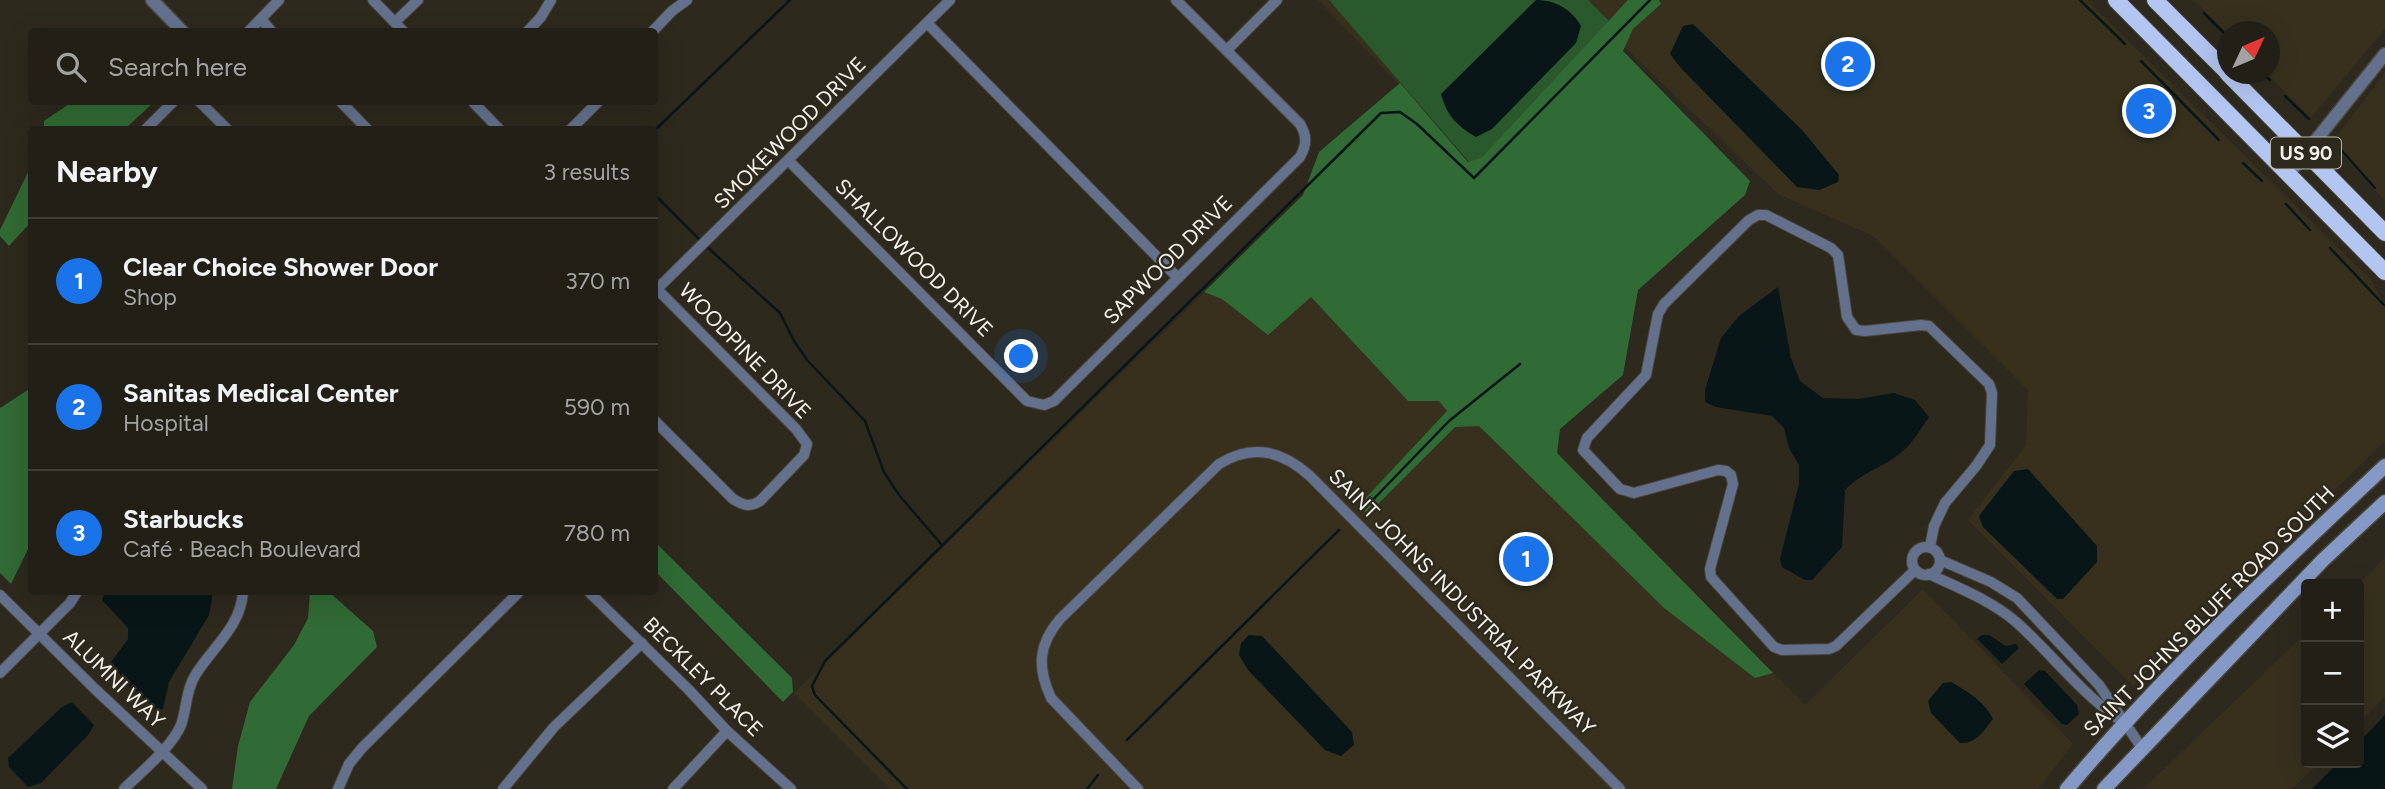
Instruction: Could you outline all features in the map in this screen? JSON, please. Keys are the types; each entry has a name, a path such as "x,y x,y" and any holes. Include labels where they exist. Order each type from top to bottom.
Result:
{"highway":[{"name":"US 90","path":"2116,0 2385,272"},
{"name":"US 90","path":"2155,0 2217,62"},
{"name":"US 90","path":"2239,84 2385,233"}],"main road":[{"name":"SAINT JOHNS BLUFF ROAD SOUTH","path":"2067,789 2123,723 2314,532 2385,466"},
{"path":"2104,789 2323,560 2385,502"}],"street":[{"path":"152,0 179,28"},
{"path":"252,28 279,0"},
{"path":"373,0 400,28"},
{"path":"395,22 418,0"},
{"path":"530,28 551,0"},
{"path":"657,28 687,0"},
{"name":"SMOKEWOOD DRIVE","path":"658,286 789,161 950,0"},
{"path":"1176,0 1227,50 1277,0"},
{"path":"261,19 269,28"},
{"path":"927,23 1177,277"},
{"name":"SAPWOOD DRIVE","path":"1044,405 1054,401 1300,157 1305,148 1306,134 1300,124 1227,50"},
{"path":"2288,174 2385,54"},
{"path":"149,126 170,105"},
{"path":"203,105 224,126"},
{"path":"344,105 364,126"},
{"path":"475,105 496,126"},
{"path":"574,126 595,105"},
{"name":"SHALLOWOOD DRIVE","path":"789,161 1027,401 1044,405"},
{"path":"1915,570 1836,646 1829,649 1774,648 1711,577 1710,569 1733,484 1731,475 1727,471 1718,470 1634,493 1625,492 1583,450 1587,438 1646,375 1658,314 1664,304 1749,220 1758,215 1766,215 1831,248 1838,255 1847,317 1856,330 1928,326 1989,384 1992,393 1990,445 1945,503 1934,526 1930,547"},
{"name":"WOODPINE DRIVE","path":"658,292 796,429 807,444 804,456 754,505 745,506 733,499 658,424"},
{"name":"SAINT JOHNS INDUSTRIAL PARKWAY","path":"1138,789 1051,698 1041,668 1045,643 1060,619 1193,488 1230,458 1247,453 1269,452 1290,460 1311,476 1620,789"},
{"path":"1929,574 1937,569 1940,560 1937,552 1930,547 1921,547 1914,553 1912,562 1915,570 1987,601 2014,620 2096,704 2123,723"},
{"path":"1940,560 1991,582 2017,598 2099,685 2142,748"},
{"name":"ALUMNI WAY","path":"0,595 95,690 202,789"},
{"path":"0,674 71,603 75,595"},
{"path":"124,789 162,751 181,725 191,681 238,615 243,595"},
{"path":"338,789 349,764 362,748 516,595"},
{"name":"BECKLEY PLACE","path":"592,595 727,731 791,789"},
{"path":"503,789 582,697 642,643"},
{"path":"673,789 727,731"}],"shaded area":[{"path":"1318,0 2087,0 2372,281 2385,307 2385,441 2133,686 1968,520 2026,445 2028,390 1873,236 1778,194 1617,40 1483,173"},
{"path":"1536,0 1557,4 1573,15 1581,26 1576,43 1492,129 1476,137 1454,120 1441,94"},
{"path":"2194,0 2385,0 2385,29 2311,118 2277,84 2280,84 2280,21 2217,21 2217,24"},
{"path":"1693,24 1803,131 1839,175 1838,182 1819,190 1797,187 1680,67 1670,54 1683,26"},
{"path":"2385,73 2385,201 2331,143"},
{"path":"1304,195 1805,705 1923,589 2073,744 2038,789 890,789 794,693"},
{"path":"1778,287 1791,358 1800,381 1823,398 1858,399 1894,393 1915,400 1929,417 1898,455 1845,490 1842,547 1812,580 1805,580 1782,567 1780,559 1799,484 1799,465 1789,448 1784,428 1772,416 1716,407 1705,402 1705,390 1721,338 1739,316"},
{"path":"2028,469 2097,546 2097,562 2063,599 2057,599 1983,527 1979,516 2014,471"},
{"path":"2385,558 2385,697 2364,718 2364,579"},
{"path":"104,595 212,595 209,615 169,682 163,709 156,711 130,688 111,662 128,639 128,628 102,600"},
{"path":"1249,635 1262,636 1352,732 1354,745 1341,756 1325,750 1248,670 1239,655 1241,643"},
{"path":"1982,635 1989,635 2006,646 2016,644 2019,648 2002,664 1977,639"},
{"path":"2301,638 2301,768 2314,768 2292,789 2143,789"},
{"path":"2039,670 2045,671 2077,705 2079,714 2067,725 2062,724 2024,684"},
{"path":"1951,682 1980,702 1993,719 1980,736 1966,743 1960,743 1931,713 1928,701 1943,683"},
{"path":"72,702 94,725 89,734 41,783 28,787 9,767 8,758 62,707"},
{"path":"2385,715 2385,789 2312,789 2333,768 2364,768 2364,737"}],"green space":[{"path":"1329,0 1588,0 1609,21 1482,157 1469,162"},
{"path":"1628,0 1659,0 1661,4 1633,29 1623,51 1750,181 1745,195 1638,290 1623,375 1560,429 1557,453 1773,673 1755,678 1664,608 1479,426 1455,427 1367,515 1361,503 1447,411 1439,401 1408,401 1311,297 1268,335 1222,299 1204,292 1303,195 1319,152 1400,83 1468,162 1482,157"},
{"path":"68,105 151,105 128,126 44,126 44,121"},
{"path":"28,172 28,225 9,246 0,236 0,230"},
{"path":"28,390 28,549 11,584 0,573 0,408"},
{"path":"658,545 792,678 793,692 783,702 658,574"},
{"path":"310,595 332,595 373,631 377,647 309,716 276,789 232,789 238,746 250,702 294,645 308,618"}],"waterway":[{"path":"658,127 790,0"},
{"path":"907,789 815,695 812,686 825,661 1381,113 1400,112 1417,124 1474,178 1650,0"},
{"path":"2080,0 2125,44"},
{"path":"2204,13 2217,26"},
{"path":"2141,61 2219,140"},
{"path":"2285,96 2309,119"},
{"path":"2335,143 2375,188"},
{"path":"2243,163 2262,181"},
{"path":"658,198 701,241"},
{"path":"2286,204 2310,230"},
{"path":"706,246 780,313 807,360 865,421 884,472 899,495 941,544"},
{"path":"2330,248 2384,305"},
{"path":"1364,509 1449,421 1520,364"},
{"path":"1127,740 1339,530"},
{"path":"1087,789 1098,775"}],"place":[{"name":"Sanitas Medical Center","path":"1848,64"},
{"name":"Starbucks","path":"2149,111"},
{"name":"Clear Choice Shower Door","path":"1526,559"}]}
